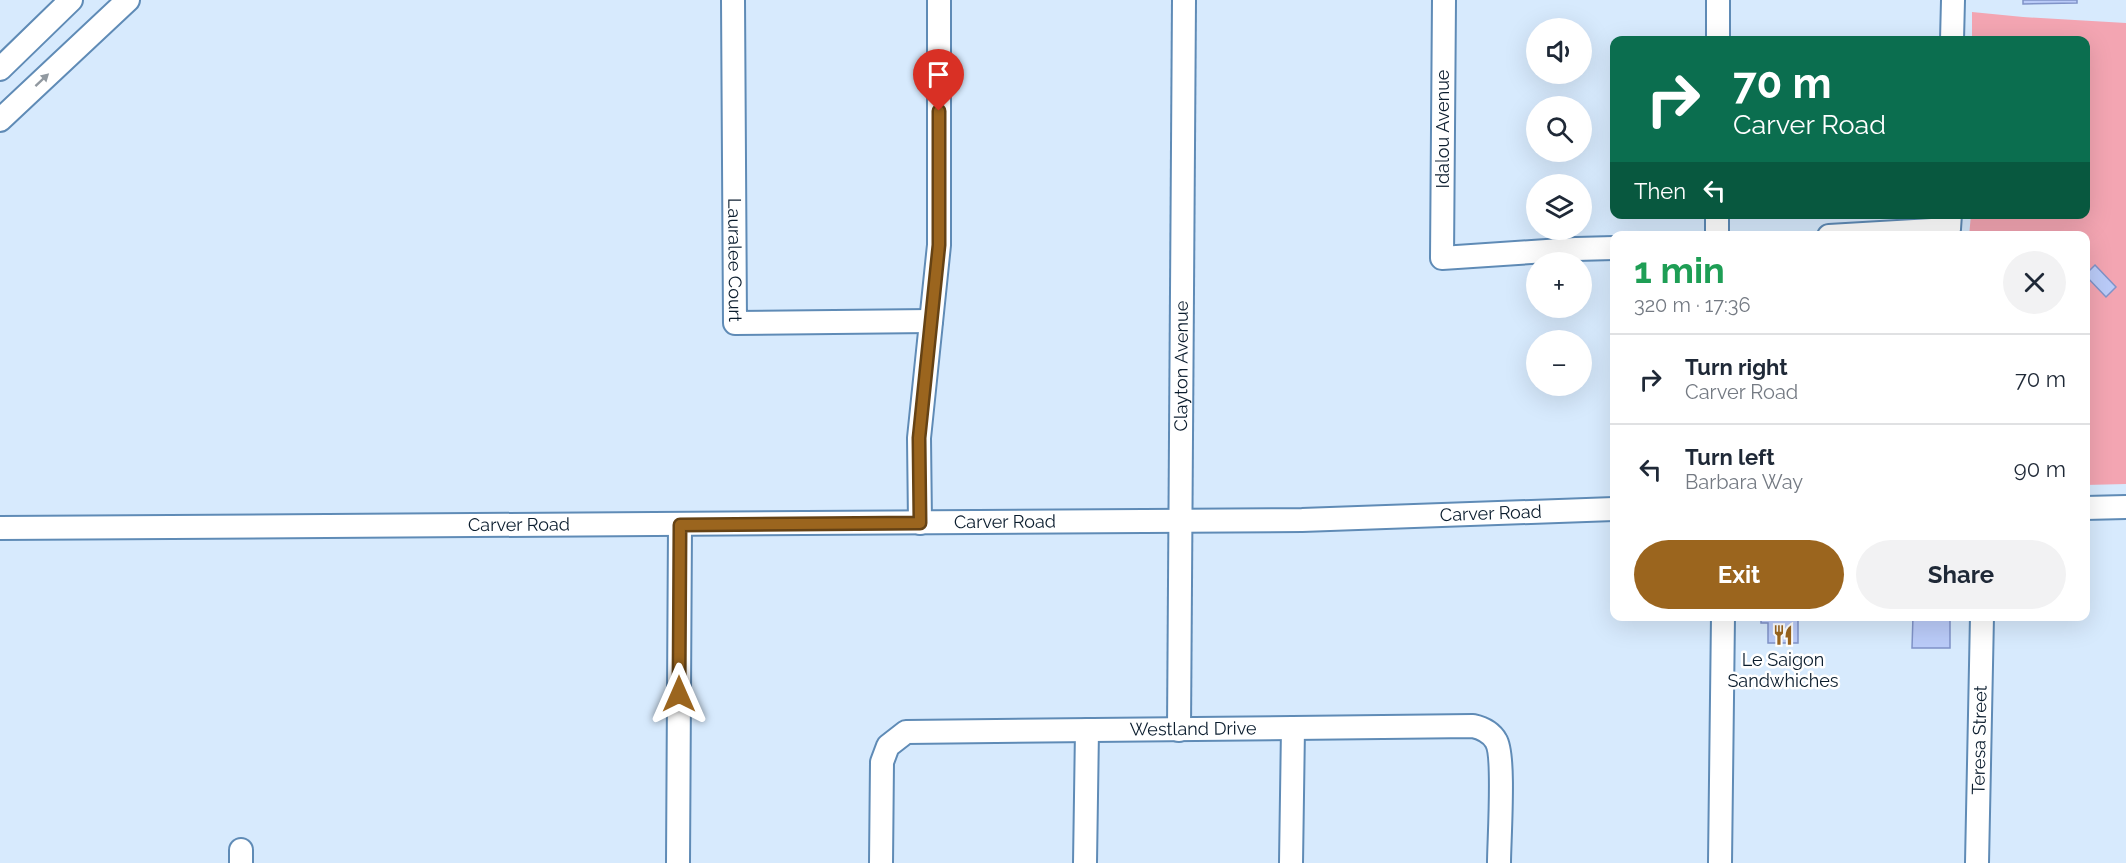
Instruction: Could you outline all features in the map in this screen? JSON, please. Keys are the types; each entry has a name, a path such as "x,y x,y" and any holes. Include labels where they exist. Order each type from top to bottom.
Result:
{"street":[{"path":"0,69 71,0"},
{"path":"0,120 109,8 128,0"},
{"name":"Lauralee Court","path":"733,0 735,323 931,321"},
{"path":"920,523 919,438 939,245 939,0"},
{"name":"Clayton Avenue","path":"1179,730 1184,0"},
{"name":"Idalou Avenue","path":"1444,0 1442,258 1610,248"},
{"path":"1718,0 1718,36"},
{"path":"1952,36 1953,0"},
{"path":"1872,231 1949,222"},
{"path":"2090,508 2126,507"},
{"name":"Carver Road","path":"0,528 1182,521 1610,509"},
{"path":"678,863 680,525"},
{"path":"1720,863 1723,621"},
{"name":"Teresa Street","path":"1977,863 1982,621"},
{"name":"Westland Drive","path":"881,863 882,762 888,746 906,732 1473,726 1483,728 1492,735 1500,752 1499,863"},
{"path":"1291,863 1293,728"},
{"path":"1085,863 1087,730"}],"shaded area":[{"path":"1972,12 2126,23 2126,484 2090,485 2090,231 1969,231 1971,219 2090,219 2090,36 1972,36"}],"building":[{"path":"2023,0 2077,0 2077,3 2023,4"},
{"path":"2095,265 2116,287 2106,297 2090,280 2090,270"},
{"name":"Le Saigon Sandwhiches","path":"1761,621 1798,621 1798,643 1768,643 1768,623 1761,623"},
{"path":"1913,621 1950,621 1950,648 1912,648"}],"place":[{"name":"Le Saigon Sandwhiches","path":"1783,635"}],"route":[{"path":"679,694 680,525 920,523 919,438 939,245 939,111"}]}
